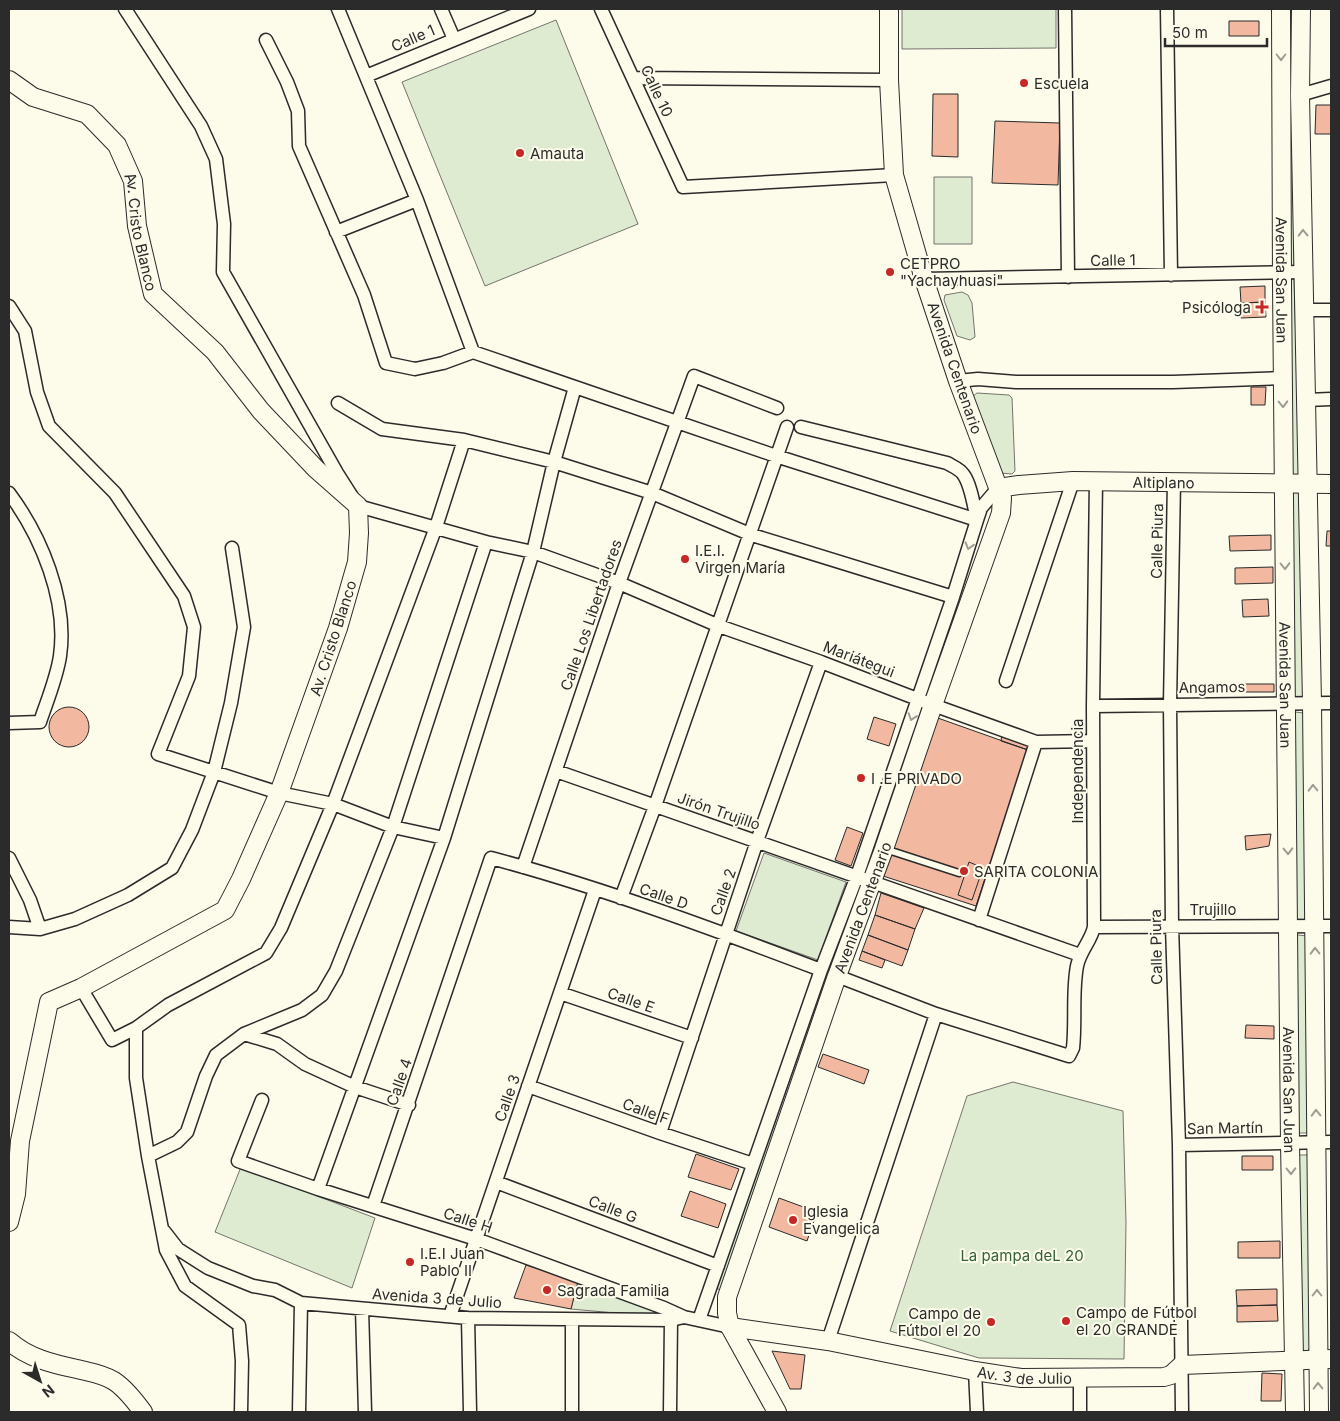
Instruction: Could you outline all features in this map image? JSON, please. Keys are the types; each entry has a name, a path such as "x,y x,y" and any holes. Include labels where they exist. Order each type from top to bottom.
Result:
{"street":[{"path":"125,9 201,126 216,159 224,224 223,272 337,473 358,506"},
{"path":"338,9 417,200 473,352"},
{"path":"441,9 454,38"},
{"name":"Calle 1","path":"366,76 454,38 529,9"},
{"name":"Calle 10","path":"601,9 683,187 894,175"},
{"name":"Avenida Centenario","path":"699,1320 753,1164 865,878 925,702 1001,513 1002,498 958,381 924,279 894,175 889,80 889,9"},
{"path":"1065,9 1068,277"},
{"path":"1167,9 1171,275"},
{"name":"Avenida San Juan","path":"1281,9 1290,1144 1295,1412"},
{"name":"Avenida San Juan","path":"1302,9 1300,95 1312,703 1323,926 1324,1142 1321,1324 1325,1359 1319,1412"},
{"path":"266,40 287,82 298,111 299,146 364,295 386,363 415,369 443,363 473,352 776,456 976,520"},
{"path":"633,78 889,80"},
{"name":"Av. Cristo Blanco","path":"9,80 33,96 87,114 117,145 133,182 137,226 153,294 216,352 260,411 316,469 358,506 359,533 357,562 338,628 279,793 241,879 225,910 81,988 49,1002 20,1142 16,1194 9,1222"},
{"path":"1300,95 1331,86"},
{"path":"336,232 417,200"},
{"name":"Calle 1","path":"924,279 1303,272"},
{"path":"9,306 25,331 36,392 49,426 116,492 184,596 194,626 189,676 158,754 279,793 333,804 393,827 444,838"},
{"path":"1304,310 1331,310"},
{"name":"Calle Los Libertadores","path":"523,867 619,582 694,376 776,408"},
{"path":"958,381 978,379 1016,382 1173,382 1283,378"},
{"path":"318,1189 444,838 533,552 554,462 575,387"},
{"path":"1306,400 1331,399"},
{"path":"338,403 382,429 464,440 554,462 652,493 749,534 953,597"},
{"path":"621,898 787,427"},
{"path":"801,427 947,463 955,467 963,472 967,481 976,520"},
{"path":"81,988 112,1040 136,1028 168,1005 266,953 281,928 333,804 436,527 464,440"},
{"path":"1006,680 1073,480"},
{"name":"Altiplano","path":"998,488 1073,480 1331,484"},
{"name":"Independencia","path":"1068,1056 1073,1048 1075,980 1080,955 1092,936 1094,927 1093,706 1096,480"},
{"name":"Calle Piura","path":"1174,481 1170,704 1172,926 1179,1145 1182,1412"},
{"name":"Avenida Centenario","path":"865,878 884,849 976,520 981,508 998,488"},
{"path":"9,493 21,510 44,552 59,600 60,656 40,722 9,723"},
{"name":"Mariátegui","path":"358,506 486,542 533,552 619,582 718,626 1036,742 1093,741"},
{"path":"148,1156 178,1142 187,1132 206,1076 216,1055 244,1034 302,1010 322,995 336,970 393,827 486,542"},
{"path":"9,927 40,929 75,919 128,895 172,868 192,830 214,772 231,703 244,627 232,548"},
{"name":"Calle 2","path":"660,1133 757,841 821,662"},
{"name":"Angamos","path":"1093,706 1331,703"},
{"path":"979,920 1036,742"},
{"name":"Jirón Trujillo","path":"556,771 1080,955"},
{"path":"9,858 30,900 40,929"},
{"name":"Calle 4","path":"373,1206 409,1105 491,858 523,867"},
{"name":"Calle D","path":"523,867 726,934 936,1014 1068,1056"},
{"name":"Calle 3","path":"450,1316 595,890"},
{"name":"Trujillo","path":"1094,927 1323,926"},
{"name":"Avenida Centenario","path":"730,1327 727,1313 727,1296 829,973"},
{"name":"Calle E","path":"560,992 692,1038"},
{"path":"828,1341 936,1014"},
{"path":"136,1028 136,1078 148,1156 166,1250 185,1286 240,1324 242,1361 241,1412"},
{"path":"244,1034 277,1044 305,1064 355,1087 409,1105"},
{"name":"Calle F","path":"528,1086 753,1164"},
{"name":"Calle H","path":"262,1100 238,1161 318,1189 476,1239 684,1317"},
{"name":"San Martín","path":"1179,1145 1324,1142"},
{"name":"Calle G","path":"496,1182 718,1266"},
{"name":"Avenida 3 de Julio","path":"162,1230 178,1249 208,1268 253,1286 275,1290 300,1303 468,1318 671,1320 684,1317 730,1327"},
{"path":"299,1412 300,1303"},
{"path":"362,1309 365,1412"},
{"path":"468,1318 470,1412"},
{"path":"572,1320 572,1412"},
{"path":"670,1412 671,1320"},
{"path":"730,1327 774,1410"},
{"name":"Av. 3 de Julio","path":"730,1327 828,1341 975,1371 1022,1378 1164,1377 1171,1375 1182,1365 1325,1359"},
{"path":"9,1341 31,1356 113,1380 128,1393 143,1412"},
{"path":"975,1371 977,1412"},
{"path":"1080,1377 1080,1412"}],"lane":[{"path":"884,849 959,873"}],"green space":[{"path":"902,9 1056,9 1056,48 902,49"},
{"path":"1282,9 1298,9 1294,267 1286,267"},
{"name":"Amauta","path":"556,20 638,224 485,286 402,82"},
{"path":"934,177 972,177 972,244 934,244"},
{"path":"1294,279 1300,473 1298,477 1289,476 1286,280"},
{"path":"962,292 968,295 972,303 975,337 970,340 957,336 944,300 945,295"},
{"path":"977,393 1009,395 1012,398 1015,471 1012,474 1001,473 972,397"},
{"path":"1290,491 1300,492 1303,696 1300,700 1292,699"},
{"path":"1295,712 1304,713 1309,922 1296,921 1292,715"},
{"path":"764,853 846,882 818,960 736,931"},
{"path":"1298,935 1308,936 1309,1130 1307,1133 1298,1133 1296,937"},
{"path":"820,980 829,984 724,1291 715,1288"},
{"name":"La pampa deL 20","path":"1013,1082 1123,1111 1126,1222 1124,1359 979,1358 890,1331 967,1096"},
{"path":"1299,1155 1309,1155 1312,1343 1308,1351 1299,1351 1296,1157"},
{"path":"241,1167 375,1218 352,1288 215,1232"},
{"path":"578,1281 659,1313 659,1317 571,1309"}],"building":[{"path":"1229,21 1259,21 1259,36 1229,36"},
{"path":"933,94 958,94 958,157 932,156"},
{"path":"1316,105 1331,105 1331,134 1315,134"},
{"path":"995,121 1060,123 1058,185 992,183"},
{"path":"1265,286 1265,302 1241,303 1240,287"},
{"path":"1265,302 1266,317 1241,318 1241,303"},
{"path":"1251,387 1266,387 1265,405 1251,405"},
{"path":"1327,531 1331,531 1331,546 1326,546"},
{"path":"1271,535 1271,550 1230,551 1229,536"},
{"path":"1273,567 1273,583 1235,584 1235,568"},
{"path":"1268,599 1269,616 1243,617 1242,600"},
{"path":"1242,684 1274,684 1274,692 1243,692"},
{"path":"65,707 73,707 80,710 86,716 89,727 86,738 80,744 73,747 65,747 58,744 52,738 49,731 49,723 52,716 58,710"},
{"path":"874,717 896,724 889,746 867,739"},
{"path":"935,717 1028,750 976,906 883,876"},
{"path":"1002,733 1030,744 1028,750 1001,741"},
{"path":"847,827 863,833 851,866 835,860"},
{"path":"1271,834 1269,846 1246,850 1245,836"},
{"name":"SARITA COLONIA","path":"969,862 983,868 972,900 958,895"},
{"path":"881,893 924,908 915,929 875,915"},
{"path":"875,915 915,929 908,950 868,935"},
{"path":"868,935 908,950 902,966 862,951"},
{"path":"862,951 885,960 882,968 859,960"},
{"path":"1246,1025 1274,1026 1274,1039 1245,1038"},
{"path":"823,1054 869,1070 864,1084 818,1067"},
{"path":"696,1154 739,1169 731,1190 688,1177"},
{"path":"1242,1156 1273,1156 1273,1170 1242,1170"},
{"path":"690,1191 726,1204 718,1228 681,1216"},
{"name":"Iglesia Evangelica","path":"779,1198 817,1212 807,1241 769,1227"},
{"path":"1280,1241 1280,1258 1238,1258 1238,1242"},
{"name":"Sagrada Familia","path":"526,1265 578,1281 571,1309 514,1298"},
{"path":"1277,1289 1277,1305 1237,1306 1236,1290"},
{"path":"1277,1305 1278,1321 1237,1322 1237,1306"},
{"path":"772,1351 805,1355 801,1389 790,1389"},
{"path":"1262,1373 1282,1374 1281,1401 1261,1401"}],"place":[{"name":"Escuela","path":"1024,83"},
{"name":"Amauta","path":"520,153"},
{"name":"CETPRO \"Yachayhuasi\"","path":"890,272"},
{"name":"Psicóloga","path":"1262,307"},
{"name":"I.E.I. Virgen María","path":"685,559"},
{"name":"I .E PRIVADO","path":"861,778"},
{"name":"SARITA COLONIA","path":"964,871"},
{"name":"Iglesia Evangelica","path":"793,1220"},
{"name":"I.E.I Juan Pablo II","path":"410,1262"},
{"name":"Sagrada Familia","path":"547,1290"},
{"name":"Campo de Fútbol el 20 GRANDE","path":"1066,1321"},
{"name":"Campo de Fútbol el 20","path":"991,1322"}]}
